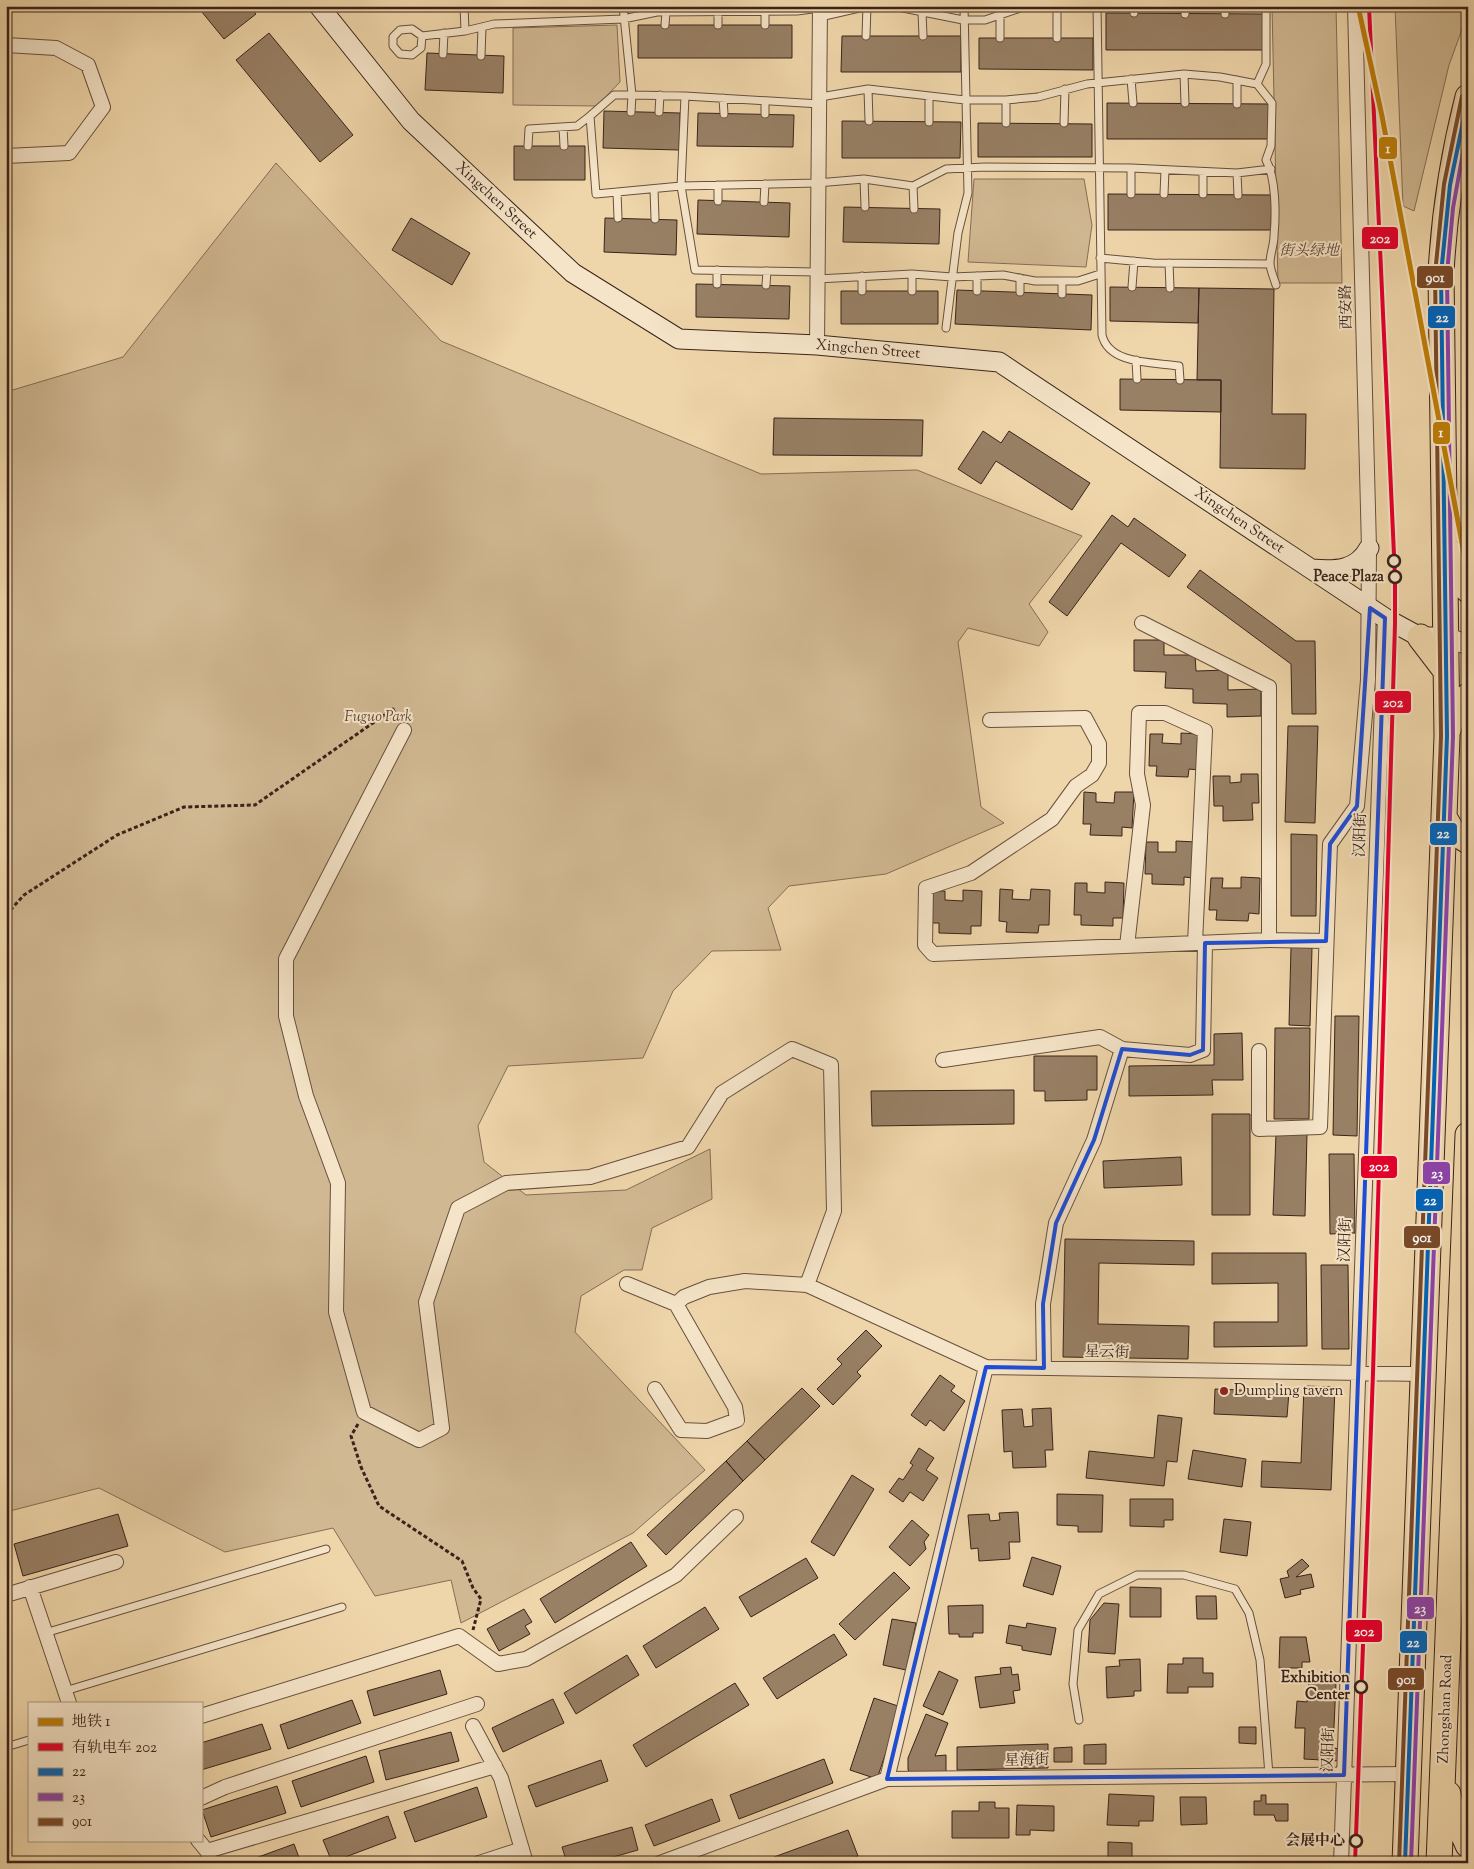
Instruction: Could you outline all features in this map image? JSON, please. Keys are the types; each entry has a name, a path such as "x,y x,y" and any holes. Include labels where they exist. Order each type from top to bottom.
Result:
{"highway":[{"path":"1405,1863 1447,736 1446,671 1457,641 1444,538 1441,274 1443,236 1454,154 1468,97"},
{"path":"1444,538 1453,564 1468,590"},
{"path":"1420,637 1446,671"},
{"path":"1447,736 1455,709 1468,696"},
{"path":"1444,817 1452,831 1468,841"},
{"name":"Zhongshan Road","path":"1439,1863 1455,1490 1464,1368 1468,1135"},
{"path":"1443,1769 1450,1804 1468,1845"}],"street":[{"name":"Xingchen Street","path":"319,6 411,121 573,273 679,339 817,345 999,362 1378,613 1420,637 1457,641"},
{"name":"西安路","path":"1355,6 1369,548 1378,613"},
{"path":"817,345 820,10"},
{"path":"6,45 56,48 88,65 103,107 69,153 6,156"},
{"path":"1310,568 1343,569 1356,564 1364,558 1369,548"},
{"path":"1259,1051 1259,1129 1320,1127 1330,844 1358,806 1368,680 1378,613"},
{"name":"汉阳街","path":"1341,1863 1358,1373 1378,613"},
{"path":"1142,623 1269,687 1269,940"},
{"path":"942,1060 1100,1037 1122,1049 1190,1055 1203,1050 1200,943 1205,731 1165,713 1139,713 1138,774 1143,805 1127,946"},
{"path":"990,720 1085,718 1099,744 1099,762 1092,775 1076,786 1052,819 971,873 926,888 925,945 933,954 1269,940 1326,941"},
{"path":"404,730 286,959 286,1016 306,1096 338,1183 336,1312 364,1412 419,1440 442,1428 426,1302 458,1208 506,1183 590,1177 688,1147 722,1093 792,1050 831,1065 834,1211 807,1285 745,1281 709,1287 684,1297 676,1304"},
{"path":"1044,1368 1043,1304 1056,1223 1094,1140 1122,1049"},
{"path":"627,1284 676,1304 735,1407 737,1420 707,1430 681,1430 655,1389"},
{"name":"星云街","path":"807,1285 986,1367 1423,1374"},
{"path":"887,1779 986,1367"},
{"path":"1455,1490 1468,1463"},
{"path":"202,1716 459,1636 498,1664 526,1659 676,1575 736,1517"},
{"path":"6,1594 116,1562"},
{"path":"30,1587 67,1697"},
{"path":"202,1798 225,1787 477,1704"},
{"path":"473,1726 501,1778 524,1856 480,1863"},
{"path":"205,1851 495,1766"},
{"name":"星海街","path":"660,1863 887,1779 1409,1774"}],"lane":[{"path":"464,6 465,31"},
{"path":"623,6 632,95 631,112"},
{"path":"422,36 421,48 412,55 400,54 393,46 393,37 400,30 412,29 422,36 465,31 494,24 623,19 666,12 820,10 867,6 866,36"},
{"path":"893,6 963,20 985,20 1026,6"},
{"path":"946,328 958,233 968,193 964,6"},
{"path":"1057,6 1057,38"},
{"path":"1065,6 1071,6"},
{"path":"1097,6 1100,274 1104,344 1110,351 1123,358 1179,366 1180,380"},
{"path":"1257,84 1266,64 1266,6"},
{"path":"765,11 765,26"},
{"path":"665,25 666,12"},
{"path":"718,12 718,25"},
{"path":"922,12 923,36"},
{"path":"1000,15 1000,38"},
{"path":"481,56 482,27"},
{"path":"444,33 444,54"},
{"path":"1184,74 1185,103"},
{"path":"528,146 529,129 577,126 614,95 660,95 764,101 820,101 868,89 900,91 965,100 1006,100 1038,97 1065,89 1098,83 1184,74 1237,80 1257,84 1272,103 1271,146 1266,160 1271,169 1272,186 1275,194 1275,234 1270,264 1276,285"},
{"path":"1132,79 1133,103"},
{"path":"1237,80 1237,104"},
{"path":"868,89 869,121"},
{"path":"1064,123 1065,89"},
{"path":"658,112 660,95"},
{"path":"685,96 681,186 695,270 767,271 862,276 912,274 952,277 1003,275 1035,281 1078,281 1100,274"},
{"path":"929,96 929,122"},
{"path":"723,98 724,114"},
{"path":"1006,100 1006,123"},
{"path":"764,101 765,114"},
{"path":"590,116 596,194 681,186 864,180 913,186 946,168 1131,168 1237,173 1271,169"},
{"path":"563,127 564,146"},
{"path":"1131,168 1131,194"},
{"path":"1164,194 1165,170"},
{"path":"1203,172 1203,194"},
{"path":"1237,173 1238,195"},
{"path":"864,180 866,207"},
{"path":"764,202 765,184"},
{"path":"718,185 718,201"},
{"path":"913,186 914,208"},
{"path":"654,188 655,219"},
{"path":"617,192 618,218"},
{"path":"1100,258 1169,263 1270,264"},
{"path":"1132,287 1134,261"},
{"path":"1169,263 1170,288"},
{"path":"717,270 717,284"},
{"path":"766,285 767,271"},
{"path":"912,274 912,291"},
{"path":"862,276 862,291"},
{"path":"977,276 977,290"},
{"path":"1020,278 1020,292"},
{"path":"1062,281 1062,294"},
{"path":"1136,360 1137,379"},
{"path":"46,1633 326,1549"},
{"path":"1079,1720 1073,1684 1078,1630 1098,1594 1138,1575 1184,1575 1235,1589 1249,1613 1260,1660 1270,1775"},
{"path":"67,1697 342,1607"},
{"path":"6,1747 28,1740"}],"path":[{"path":"6,915 24,895 117,835 184,807 255,805 393,709 404,730"},
{"path":"364,1412 351,1436 361,1467 379,1506 462,1561 473,1588 481,1598 470,1644"}],"highlighted area":[{"path":"1370,608 1385,618 1344,1775 887,1779 986,1367 1044,1368 1043,1304 1056,1223 1094,1140 1122,1049 1190,1055 1203,1050 1205,943 1326,941 1330,844 1357,806"}],"green space":[{"name":"街头绿地","path":"1272,6 1336,6 1342,283 1278,283"},
{"path":"1395,6 1468,6 1468,13 1449,65 1414,211 1403,206"},
{"path":"617,25 620,82 597,106 513,105 513,28"},
{"name":"Fuguo Park","path":"276,163 441,341 761,474 917,470 1082,536 1029,604 1048,632 1039,646 968,628 958,642 981,807 1004,823 886,874 789,886 768,908 781,950 712,951 673,991 643,1058 508,1066 478,1126 484,1162 526,1195 626,1190 710,1149 712,1199 652,1228 642,1270 624,1270 581,1296 575,1332 705,1470 633,1533 461,1623 451,1580 375,1596 333,1528 225,1552 99,1488 6,1512 6,392 123,357"},
{"path":"974,179 1084,179 1092,225 1086,267 968,262"}],"building":[{"path":"197,6 249,6 256,14 224,39"},
{"path":"1106,13 1263,14 1263,50 1106,50"},
{"path":"638,25 792,25 792,58 638,58"},
{"path":"269,33 353,135 320,162 236,60"},
{"path":"842,36 961,36 961,72 841,72"},
{"path":"979,38 1093,38 1093,70 979,69"},
{"path":"427,53 504,56 503,93 425,90"},
{"path":"1107,103 1270,104 1270,139 1107,139"},
{"path":"604,111 680,113 679,150 603,148"},
{"path":"698,113 794,115 793,147 697,146"},
{"path":"842,121 961,122 960,158 842,158"},
{"path":"978,123 1092,124 1092,157 978,157"},
{"path":"514,146 585,146 585,180 514,180"},
{"path":"1108,194 1272,195 1271,230 1108,230"},
{"path":"698,200 790,203 789,237 697,234"},
{"path":"844,207 940,209 939,244 843,242"},
{"path":"411,218 470,253 452,285 392,250"},
{"path":"605,218 677,220 676,255 604,252"},
{"path":"696,284 790,286 789,319 696,317"},
{"path":"1110,287 1199,288 1198,323 1110,321"},
{"path":"1199,288 1274,289 1272,414 1306,414 1305,469 1220,468 1221,380 1197,380"},
{"path":"957,290 1092,295 1091,330 955,324"},
{"path":"841,291 938,291 938,324 841,324"},
{"path":"1120,379 1221,380 1221,412 1120,410"},
{"path":"774,418 923,420 922,456 773,455"},
{"path":"983,431 1001,443 1009,431 1090,483 1072,510 996,461 981,484 958,469"},
{"path":"1112,515 1128,527 1134,518 1186,555 1169,577 1121,543 1067,616 1049,602"},
{"path":"1200,570 1296,641 1315,641 1316,714 1292,714 1291,664 1187,587"},
{"path":"1134,640 1164,640 1164,655 1195,655 1196,671 1228,670 1228,690 1261,689 1261,716 1227,717 1227,704 1193,703 1193,689 1165,688 1166,672 1134,671"},
{"path":"1288,726 1318,726 1315,823 1285,822"},
{"path":"1181,733 1200,734 1199,770 1189,769 1188,777 1156,776 1157,766 1149,766 1150,734 1163,734 1162,743 1181,744"},
{"path":"1241,774 1258,774 1259,803 1252,803 1253,820 1223,821 1223,806 1214,806 1213,776 1230,776 1230,783 1241,782"},
{"path":"1084,792 1096,793 1096,802 1114,803 1115,792 1134,792 1132,828 1122,827 1122,836 1090,835 1091,824 1083,824"},
{"path":"1291,834 1317,835 1316,916 1291,916"},
{"path":"1176,841 1196,842 1194,878 1184,877 1184,885 1152,884 1152,874 1145,874 1146,842 1158,842 1158,852 1176,852"},
{"path":"1241,877 1260,878 1259,914 1249,913 1248,921 1216,920 1217,910 1209,910 1211,878 1223,878 1222,888 1241,888"},
{"path":"1105,882 1124,883 1123,918 1113,918 1113,926 1081,925 1081,915 1074,915 1075,883 1087,883 1087,892 1105,893"},
{"path":"1000,889 1013,890 1012,899 1030,900 1031,889 1050,890 1049,925 1039,925 1038,933 1006,932 1007,922 999,921"},
{"path":"963,890 982,891 981,926 971,926 971,934 939,933 939,923 932,923 933,891 945,891 945,900 963,901"},
{"path":"1291,947 1312,948 1310,1026 1289,1025"},
{"path":"1335,1016 1359,1016 1357,1136 1333,1135"},
{"path":"1275,1028 1310,1028 1309,1119 1274,1119"},
{"path":"1242,1033 1243,1080 1212,1080 1213,1095 1129,1096 1129,1066 1214,1065 1214,1034"},
{"path":"1034,1056 1097,1056 1097,1090 1087,1090 1087,1100 1045,1101 1045,1091 1034,1091"},
{"path":"1014,1090 1014,1124 872,1126 871,1091"},
{"path":"1212,1114 1250,1114 1250,1215 1212,1215"},
{"path":"1276,1133 1307,1134 1305,1216 1273,1215"},
{"path":"1329,1154 1354,1154 1355,1233 1330,1234"},
{"path":"1181,1157 1182,1185 1104,1188 1103,1161"},
{"path":"1065,1239 1194,1241 1194,1265 1099,1263 1098,1324 1189,1326 1188,1359 1063,1357"},
{"path":"1212,1253 1306,1253 1307,1346 1214,1347 1214,1322 1278,1322 1278,1283 1212,1284"},
{"path":"1321,1265 1348,1265 1349,1349 1322,1349"},
{"path":"866,1330 882,1346 857,1372 861,1376 833,1405 817,1389 842,1364 837,1359"},
{"path":"940,1375 955,1386 951,1391 965,1401 944,1431 930,1420 926,1426 911,1415"},
{"path":"1304,1386 1335,1387 1331,1490 1261,1487 1262,1461 1301,1463"},
{"path":"802,1388 820,1406 765,1460 747,1441"},
{"path":"1215,1389 1289,1392 1287,1417 1214,1414"},
{"path":"1051,1408 1053,1450 1045,1450 1046,1467 1013,1468 1012,1451 1004,1452 1002,1410 1022,1409 1024,1427 1033,1426 1032,1409"},
{"path":"1158,1415 1182,1418 1177,1462 1167,1461 1164,1486 1086,1478 1089,1451 1154,1458"},
{"path":"747,1441 765,1460 743,1481 726,1461"},
{"path":"919,1448 934,1458 926,1470 938,1478 923,1501 910,1492 903,1502 889,1492 899,1478 903,1480 913,1465 910,1463"},
{"path":"1193,1450 1246,1459 1242,1487 1188,1479"},
{"path":"726,1461 743,1481 666,1555 647,1535"},
{"path":"852,1475 874,1489 834,1556 811,1542"},
{"path":"1057,1494 1103,1495 1102,1532 1078,1532 1078,1526 1057,1525"},
{"path":"1130,1499 1173,1499 1173,1520 1164,1520 1164,1527 1130,1526"},
{"path":"1018,1512 1020,1542 1009,1542 1010,1559 979,1561 978,1548 971,1549 968,1515 989,1514 990,1521 1000,1520 999,1513"},
{"path":"118,1514 128,1546 23,1576 14,1544"},
{"path":"1224,1519 1251,1522 1247,1556 1220,1552"},
{"path":"912,1520 929,1535 924,1542 926,1549 910,1566 889,1547"},
{"path":"631,1542 647,1566 555,1623 540,1599"},
{"path":"1032,1557 1061,1566 1053,1595 1023,1586"},
{"path":"806,1558 818,1578 751,1617 739,1597"},
{"path":"1302,1559 1309,1566 1296,1577 1311,1574 1314,1587 1300,1590 1301,1594 1285,1598 1280,1579 1289,1577 1287,1571"},
{"path":"894,1572 910,1588 855,1640 839,1624"},
{"path":"1130,1587 1161,1588 1161,1617 1130,1617"},
{"path":"1196,1596 1216,1596 1217,1619 1197,1619"},
{"path":"1104,1603 1119,1604 1115,1654 1088,1652 1090,1620"},
{"path":"983,1605 983,1633 973,1633 973,1637 959,1637 959,1634 949,1634 948,1606"},
{"path":"705,1607 719,1629 656,1668 643,1646"},
{"path":"524,1609 532,1622 525,1626 530,1634 499,1651 487,1629"},
{"path":"892,1619 916,1623 906,1670 883,1665"},
{"path":"1027,1623 1056,1628 1051,1655 1022,1650 1022,1646 1006,1643 1009,1625 1026,1628"},
{"path":"834,1634 847,1655 777,1699 763,1678"},
{"path":"1280,1637 1306,1637 1310,1662 1302,1662 1302,1668 1279,1668"},
{"path":"627,1655 639,1675 576,1714 564,1693"},
{"path":"1183,1658 1203,1658 1203,1673 1213,1673 1213,1687 1188,1687 1188,1693 1167,1693 1168,1664 1183,1664"},
{"path":"1140,1659 1141,1691 1134,1691 1134,1696 1107,1698 1106,1667 1120,1666 1119,1660"},
{"path":"1011,1667 1012,1675 1018,1674 1020,1690 1013,1691 1015,1703 980,1708 975,1677 1001,1674 1000,1668"},
{"path":"440,1670 447,1694 374,1716 367,1691"},
{"path":"939,1671 958,1680 943,1715 923,1706"},
{"path":"1309,1681 1336,1683 1333,1748 1341,1749 1340,1761 1304,1759 1305,1728 1295,1728 1297,1701 1307,1702"},
{"path":"735,1683 749,1705 646,1767 633,1745"},
{"path":"874,1698 901,1707 877,1779 850,1770"},
{"path":"553,1699 564,1723 503,1752 492,1728"},
{"path":"352,1700 361,1723 288,1749 280,1725"},
{"path":"926,1714 948,1723 935,1756 946,1755 946,1776 916,1777 908,1770 908,1758"},
{"path":"262,1724 271,1749 202,1770 202,1743"},
{"path":"1239,1727 1256,1727 1256,1744 1239,1743"},
{"path":"451,1732 459,1761 386,1780 379,1751"},
{"path":"1048,1744 1048,1768 957,1770 957,1747"},
{"path":"1106,1744 1106,1764 1084,1764 1084,1745"},
{"path":"1072,1747 1072,1762 1054,1762 1054,1748"},
{"path":"366,1756 374,1782 301,1807 292,1781"},
{"path":"824,1759 833,1783 739,1819 730,1795"},
{"path":"601,1760 608,1781 536,1807 528,1786"},
{"path":"277,1786 286,1813 211,1837 202,1810"},
{"path":"477,1787 487,1817 415,1842 404,1812"},
{"path":"1109,1794 1154,1796 1153,1821 1139,1821 1139,1826 1107,1825"},
{"path":"1261,1795 1266,1795 1266,1804 1288,1804 1288,1821 1276,1821 1274,1815 1254,1815 1254,1801 1261,1801"},
{"path":"1180,1797 1206,1797 1207,1824 1181,1825"},
{"path":"712,1799 720,1821 654,1846 645,1825"},
{"path":"979,1802 995,1802 995,1808 1009,1808 1009,1838 952,1838 952,1811 979,1811"},
{"path":"1017,1805 1054,1806 1054,1831 1030,1830 1030,1835 1016,1835"},
{"path":"388,1816 396,1838 332,1862 323,1840"},
{"path":"632,1827 638,1850 592,1863 567,1863 562,1847"},
{"path":"848,1830 858,1856 839,1863 776,1863 774,1857"},
{"path":"1108,1842 1132,1843 1132,1863 1108,1863"},
{"path":"294,1844 301,1863 242,1863"},
{"path":"1172,1859 1200,1859 1200,1863 1172,1863"},
{"path":"1254,1860 1267,1860 1267,1863 1255,1863"}],"metro line":[{"name":"1","path":"1358,6 1382,116 1468,575"}],"tram line":[{"name":"202","path":"1355,1863 1373,1373 1395,624 1395,577 1369,6"}],"transit line":[{"name":"901","path":"1399,1863 1441,736 1435,274 1444,184 1462,96"},
{"name":"22","path":"1405,1863 1447,736 1441,274 1450,185 1468,98"},
{"name":"23","path":"1411,1863 1453,736 1447,274 1453,208 1468,125"}],"place":[{"name":"Peace Plaza","path":"1395,577"},
{"name":"Dumpling tavern","path":"1224,1391"},
{"name":"Exhibition Center","path":"1361,1687"},
{"name":"会展中心","path":"1356,1841"}]}
